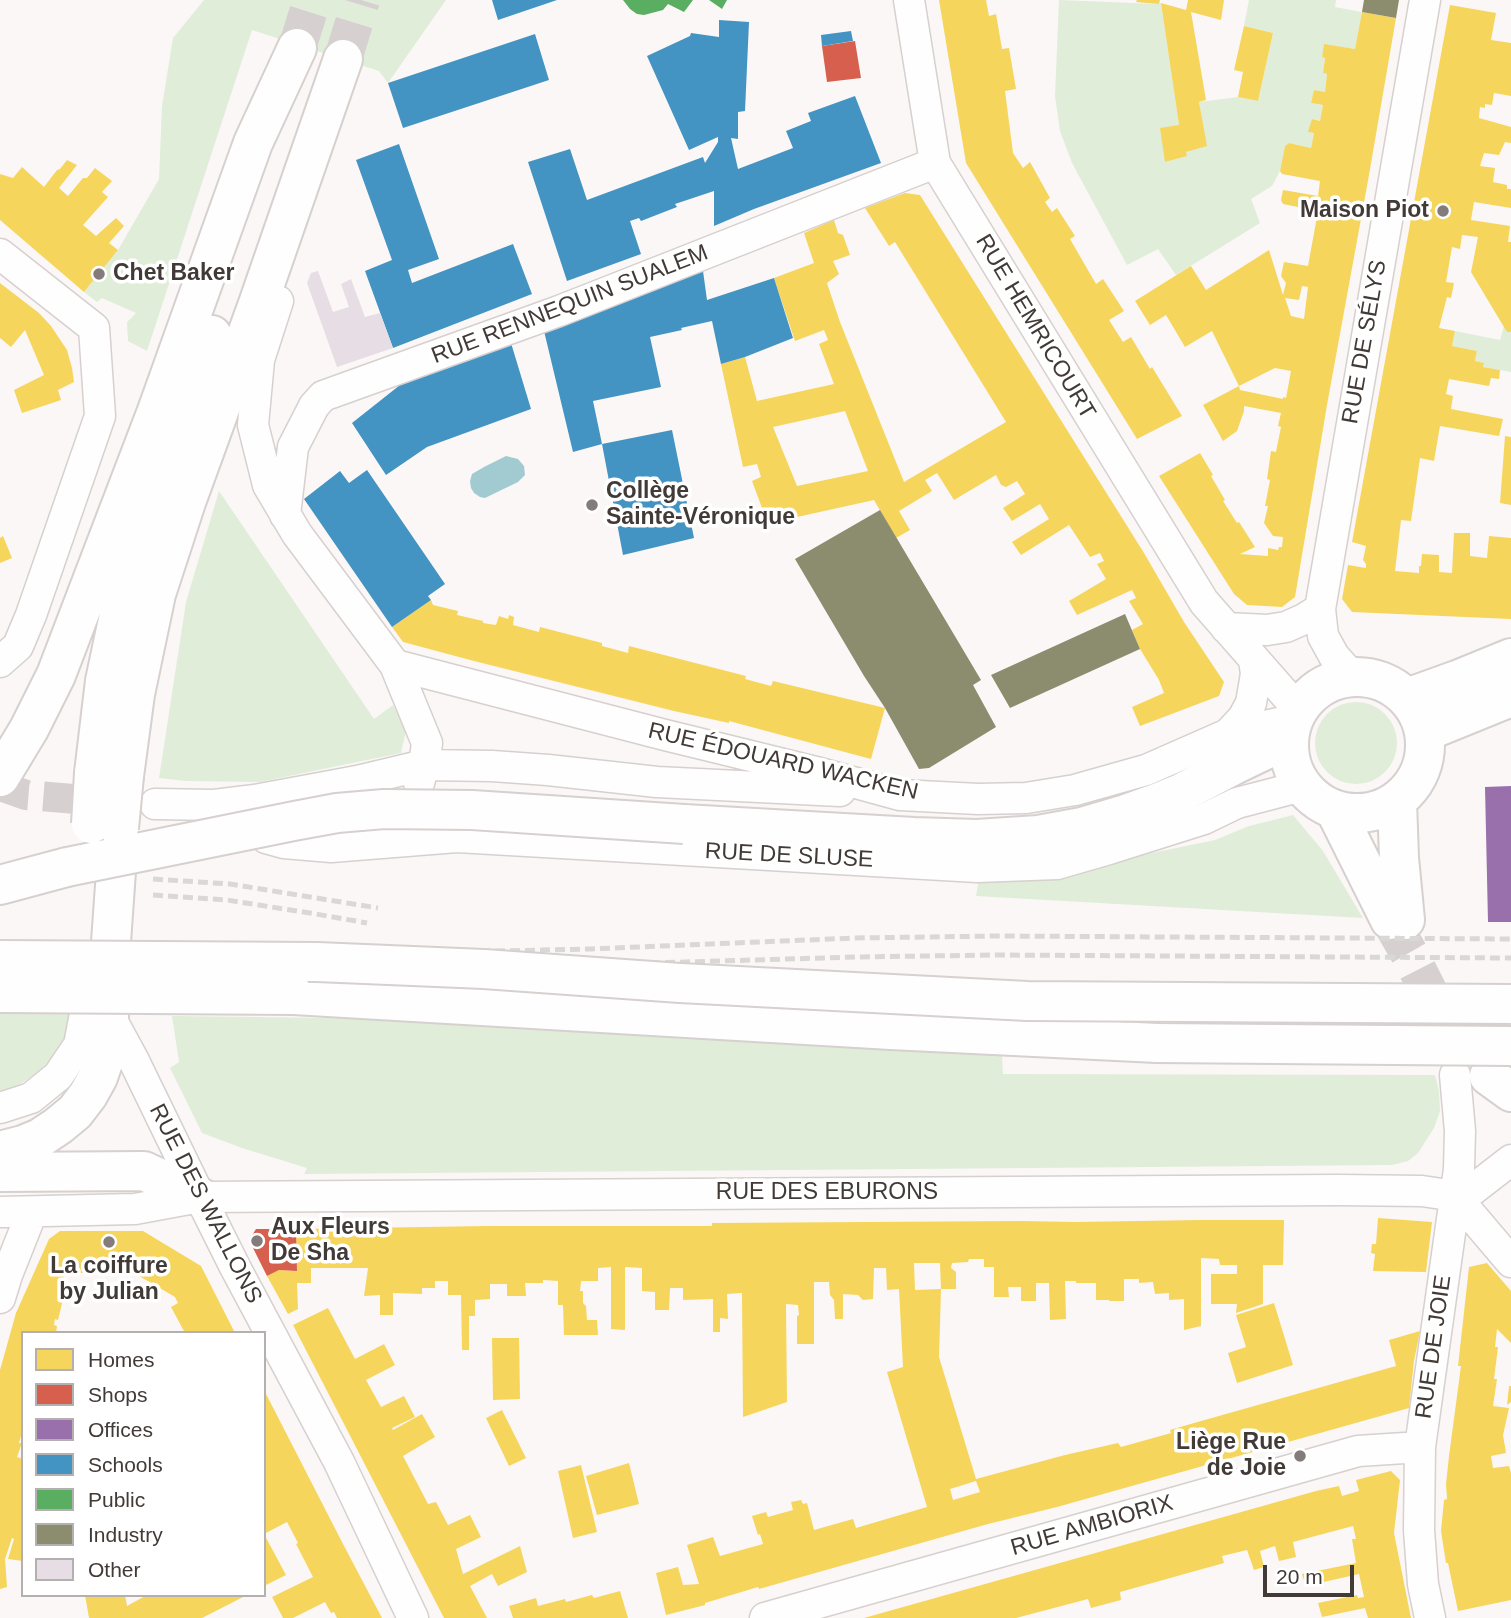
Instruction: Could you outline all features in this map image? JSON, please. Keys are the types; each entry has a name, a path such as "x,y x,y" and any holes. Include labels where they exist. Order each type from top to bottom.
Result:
{"main road":[{"path":"6,768 29,729 55,675 157,411 253,144 297,48 274,149 120,615 106,681 109,775 99,849 99,942"},
{"path":"109,775 135,694 156,594 186,502 343,59"},
{"path":"1407,698 1511,659"},
{"path":"1352,676 1370,677 1389,684 1407,698 1418,713 1425,732 1426,750 1421,770 1410,789 1397,801 1359,814 1335,810 1316,800 1302,786 1295,776 1288,752 1293,723 1311,694 1327,682 1352,676"},
{"path":"1425,732 1511,697"},
{"path":"0,885 99,849 337,813 384,809 472,810 914,838 977,839 1038,835 1082,827 1181,793 1234,765 1293,723"},
{"path":"1335,810 1398,920 1397,801"},
{"path":"0,960 317,962 484,969 680,983 1027,1001 1511,1004"},
{"path":"0,993 293,995 809,1026 1157,1043 1494,1076"},
{"path":"0,1151 40,1138 75,1112 88,1095 107,1051 97,1014"},
{"path":"0,1172 144,1171 200,1197"}],"street":[{"name":"RUE HEMRICOURT","path":"909,0 935,163 1204,602 1254,660 1293,723"},
{"name":"RUE DE SÉLYS","path":"1352,676 1334,656 1323,636 1320,609 1425,0"},
{"path":"326,106 329,129 323,167 259,360 253,425 268,485 285,515 395,665 427,743 421,775"},
{"name":"RUE RENNEQUIN SUALEM","path":"285,515 293,447 313,407 323,396 559,311 935,163"},
{"path":"0,254 94,328 100,416 31,615 18,646 0,662"},
{"path":"1226,628 1267,630 1286,627 1320,609"},
{"path":"1228,734 1243,718 1251,703 1256,674 1254,660"},
{"name":"RUE ÉDOUARD WACKEN","path":"395,665 900,795 978,799 1026,798 1075,790 1146,770 1228,734 1293,723"},
{"path":"188,814 155,804 214,805 357,781 492,766 657,782 900,795"},
{"name":"RUE DE SLUSE","path":"266,838 284,843 331,847 457,837 977,867 1057,864 1204,819 1237,803 1302,786"},
{"path":"331,847 373,826"},
{"path":"0,1108 31,1098 58,1076 97,1014"},
{"name":"RUE DES WALLONS","path":"97,1014 134,1061 200,1197 339,1462 413,1618"},
{"name":"RUE DE JOIE","path":"1430,1618 1423,1584 1419,1530 1420,1447 1459,1169 1460,1131 1494,1076"},
{"path":"1455,1196 1466,1195 1511,1160"},
{"name":"RUE DES EBURONS","path":"0,1212 135,1209 200,1197 1310,1190 1422,1191 1455,1196"},
{"path":"1455,1196 1511,1262"},
{"path":"2,1279 32,1212"},
{"name":"RUE AMBIORIX","path":"765,1618 1358,1451 1420,1447"}],"green space":[{"path":"204,0 446,0 388,83 379,71 252,30 147,351 128,341 127,322 136,313 102,298 97,302 84,292 118,250 159,179 162,106 173,38"},
{"path":"1059,0 1161,3 1179,125 1165,162 1206,146 1199,102 1238,97 1258,101 1273,33 1244,26 1249,0 1336,0 1335,7 1362,12 1355,49 1324,45 1323,73 1327,74 1325,92 1314,90 1311,103 1323,105 1320,121 1312,119 1309,132 1314,133 1311,148 1289,143 1285,146 1280,171 1272,186 1251,199 1260,223 1176,275 1158,249 1127,265 1072,163 1060,131 1055,96"},
{"path":"1504,326 1507,332 1511,332 1511,372 1483,367 1484,363 1475,361 1477,351 1452,346 1455,331 1500,340"},
{"path":"219,491 374,719 393,705 406,731 401,753 260,782 159,778 186,602"},
{"path":"1356,702 1372,705 1385,714 1394,727 1397,743 1394,759 1385,772 1372,781 1356,784 1340,781 1327,772 1318,759 1315,743 1318,727 1327,714 1340,705"},
{"path":"1293,815 1323,851 1363,918 976,896 979,879 1113,861 1215,840 1249,826"},
{"path":"0,1013 74,1014 67,1035 56,1054 38,1072 20,1084 0,1092"},
{"path":"172,1016 337,1018 1002,1055 1003,1074 1435,1075 1440,1111 1434,1128 1418,1153 1408,1161 1392,1165 304,1174 307,1168 202,1133 170,1068 179,1062"}],"water":[{"path":"506,456 518,459 524,466 525,475 518,482 485,498 474,493 470,481 472,474"}],"building: Homes":[{"path":"939,0 986,0 989,16 996,14 1002,49 1009,48 1016,89 1005,91 1013,153 1023,168 1030,162 1050,198 1045,202 1052,212 1057,208 1075,236 1070,239 1096,284 1103,279 1124,311 1109,320 1123,342 1131,337 1182,416 1137,439 966,163"},
{"path":"1160,0 1159,4 1136,2"},
{"path":"1188,0 1224,0 1221,20 1191,12 1206,100 1199,102 1207,146 1186,152 1187,156 1165,162 1160,128 1179,125 1161,3 1186,10"},
{"path":"1450,5 1496,13 1491,40 1511,43 1511,96 1494,93 1492,105 1485,104 1485,108 1480,107 1479,118 1511,127 1511,143 1505,142 1499,155 1484,153 1480,166 1495,168 1493,182 1507,185 1507,189 1511,189 1511,208 1474,202 1471,220 1510,226 1508,242 1511,242 1511,332 1507,332 1471,272 1478,237 1462,235 1460,249 1452,247 1446,282 1454,283 1451,298 1447,297 1439,328 1455,331 1452,346 1477,351 1475,361 1484,363 1483,367 1500,370 1499,379 1491,378 1489,386 1449,379 1446,394 1453,396 1451,409 1503,419 1499,436 1440,426 1434,461 1420,458 1411,521 1401,520 1395,571 1419,573 1422,554 1439,555 1439,572 1452,573 1454,533 1470,533 1470,556 1487,558 1489,536 1511,538 1511,619 1352,612 1342,599 1348,565 1366,568 1363,560 1366,546 1352,542"},
{"path":"1362,12 1396,18 1295,597 1282,607 1247,605 1234,594 1159,476 1200,453 1225,500 1223,501 1255,547 1240,554 1268,556 1268,548 1278,550 1282,547 1283,537 1273,536 1264,523 1268,506 1265,506 1270,480 1267,479 1271,451 1276,452 1281,413 1244,406 1237,431 1223,441 1203,405 1239,386 1212,331 1185,347 1166,315 1150,325 1135,301 1191,266 1206,290 1269,250 1283,295 1286,283 1281,276 1284,262 1308,266 1318,211 1283,204 1283,190 1318,196 1320,181 1282,174 1280,171 1285,146 1289,143 1311,148 1314,133 1308,132 1312,119 1320,121 1323,105 1311,103 1314,90 1325,92 1327,74 1323,73 1324,44 1355,49","holes":["1302,286 1308,287 1304,319 1291,316 1285,298 1299,300","1275,368 1291,371 1286,398 1240,390 1239,386"]},
{"path":"1244,26 1273,33 1258,101 1238,97 1243,72 1234,70"},
{"path":"67,160 77,165 59,188 68,196 95,168 112,181 102,192 108,197 83,225 96,236 116,218 124,226 109,243 118,250 84,292 0,220 0,174 13,178 22,167 44,187"},
{"path":"905,193 920,195 1144,553 1184,622 1224,682 1219,696 1140,726 1132,707 1164,693 1132,630 1143,624 1129,601 1136,598 1132,590 1077,615 1069,601 1106,579 1097,564 1104,561 1100,553 1090,557 1069,525 1021,555 1012,542 1049,519 1040,504 1012,521 1003,508 1025,494 1017,481 1006,487 1001,485 996,475 954,500 937,473 925,480 932,491 899,511 910,530 896,538 874,500 779,521 776,512 765,516 752,481 761,477 757,464 743,467 721,364 745,357 757,401 834,384 819,344 828,340 824,330 795,341 774,278 814,263 804,233 834,220 850,255 833,261 839,274 827,283 904,482 1006,422 895,242 889,246 865,208","holes":["845,411 868,471 797,486 773,427"]},
{"path":"0,283 39,313 67,350 74,382 58,390 61,400 22,413 14,390 44,375 25,330 11,347 0,338"},
{"path":"1505,436 1511,437 1511,505 1500,503"},
{"path":"3,536 12,558 0,563 0,538"},
{"path":"431,600 433,605 458,611 457,615 483,623 496,625 499,616 508,619 509,615 514,617 513,625 539,632 540,627 602,643 602,646 628,653 629,646 746,676 745,679 771,686 773,681 885,708 871,759 729,721 674,711 403,642 392,627"},
{"path":"1378,1218 1432,1222 1426,1272 1373,1271 1375,1254 1371,1253 1372,1244 1376,1244"},
{"path":"1284,1220 1283,1265 1263,1265 1263,1304 1236,1313 1237,1304 1211,1304 1211,1274 1237,1274 1237,1265 1220,1265 1219,1259 1201,1258 1201,1326 1184,1330 1184,1299 1169,1300 1169,1293 1155,1294 1153,1282 1139,1283 1139,1279 1124,1279 1124,1301 1109,1301 1096,1300 1096,1283 1065,1281 1066,1319 1050,1320 1049,1283 1036,1283 1036,1301 1021,1301 1021,1287 1008,1287 1009,1297 994,1297 994,1267 984,1267 984,1259 952,1263 951,1268 956,1272 956,1289 941,1289 939,1357 976,1479 1118,1443 1121,1447 1171,1433 1170,1430 1396,1366 1389,1340 1420,1331 1409,1408 759,1589 758,1587 666,1615 656,1573 678,1567 683,1585 699,1584 687,1545 713,1537 720,1556 763,1544 752,1516 766,1512 768,1517 793,1510 791,1502 801,1500 803,1504 807,1503 814,1530 853,1519 856,1528 927,1507 887,1372 903,1367 899,1289 887,1290 886,1268 874,1268 873,1299 863,1300 858,1295 843,1294 843,1319 835,1319 829,1282 814,1282 814,1344 797,1344 798,1305 786,1304 787,1402 743,1417 742,1293 727,1294 728,1319 720,1318 720,1332 713,1332 713,1299 683,1300 683,1288 670,1288 669,1310 655,1310 655,1292 642,1291 642,1268 625,1267 625,1330 611,1329 611,1267 598,1268 598,1281 581,1281 580,1291 583,1291 587,1320 597,1320 598,1335 564,1335 563,1305 558,1305 558,1281 525,1283 526,1296 507,1296 507,1284 490,1284 490,1299 475,1300 475,1316 469,1316 469,1350 462,1350 461,1295 448,1295 448,1281 435,1281 435,1288 422,1288 422,1294 393,1293 393,1315 380,1315 380,1295 364,1296 368,1268 311,1268 311,1283 297,1283 298,1309 288,1314 267,1276 279,1270 297,1271 296,1229 712,1226 712,1223","holes":["914,1263 940,1263 941,1289 915,1290","976,1481 980,1492 953,1500 950,1489"]},
{"path":"60,1231 143,1231 201,1266 234,1331 184,1331 171,1307 178,1303 175,1297 122,1266 115,1265 115,1273 65,1273 58,1294 64,1295 58,1320 55,1319 56,1331 21,1331 21,1446 17,1457 21,1458 21,1561 8,1559 14,1539 12,1538 5,1559 7,1587 0,1589 0,1370 16,1313 49,1239"},
{"path":"1487,1263 1511,1291 1511,1343 1497,1329 1494,1379 1497,1379 1493,1406 1509,1408 1503,1435 1506,1453 1491,1456 1493,1468 1509,1466 1511,1473 1511,1600 1458,1611 1441,1531 1444,1500 1447,1499 1446,1484 1461,1366 1458,1366 1469,1267"},
{"path":"1274,1303 1293,1365 1237,1383 1228,1353 1246,1347 1236,1315"},
{"path":"328,1308 355,1359 384,1344 395,1365 366,1380 381,1407 404,1396 415,1417 392,1428 393,1430 422,1414 435,1437 403,1456 428,1504 436,1502 448,1525 470,1515 481,1537 456,1549 463,1574 520,1546 527,1572 498,1586 492,1574 470,1586 487,1618 444,1618 293,1325"},
{"path":"492,1338 519,1338 520,1399 493,1400"},
{"path":"1509,1386 1511,1402 1507,1405"},
{"path":"266,1394 382,1618 337,1618 325,1602 293,1618 283,1618 272,1597 313,1577 287,1522 266,1533"},
{"path":"502,1410 526,1458 509,1466 486,1418"},
{"path":"629,1463 639,1504 597,1515 586,1476"},
{"path":"581,1465 597,1532 573,1538 558,1471"},
{"path":"1391,1471 1400,1480 1394,1533 1411,1618 1368,1618 1365,1608 1322,1617 1318,1603 1357,1595 1358,1598 1364,1597 1359,1574 1306,1586 1302,1574 1356,1563 1353,1526 1293,1542 1296,1557 1279,1561 1275,1546 1260,1551 1264,1567 1254,1570 1247,1550 1222,1556 1224,1563 1120,1592 1121,1600 1091,1608 1088,1599 1016,1618 864,1618 1316,1491 1339,1486 1342,1496 1359,1491 1356,1480"},
{"path":"266,1538 286,1575 266,1585"},
{"path":"620,1591 628,1618 513,1618 509,1606 536,1598 538,1606 592,1595 594,1598"},
{"path":"85,1597 125,1597 127,1606 143,1597 243,1597 202,1618 89,1618"}],"building: Shops":[{"path":"855,41 861,78 827,82 822,46"},
{"path":"256,1229 296,1229 297,1271 279,1270 267,1276 249,1240"}],"building: Offices":[{"path":"1511,786 1511,922 1488,922 1485,787"}],"building: Schools":[{"path":"492,0 557,0 498,20"},
{"path":"719,20 749,22 745,111 738,112 738,139 731,138 738,169 793,148 786,131 811,121 808,113 855,96 881,163 714,226 714,191 675,204 677,207 641,221 639,218 630,221 641,254 567,281 528,162 570,149 587,200 703,157 705,163 718,142 718,137 689,150 647,56 690,36 691,33 719,37"},
{"path":"851,31 853,41 822,46 821,35"},
{"path":"535,34 549,80 403,128 388,83"},
{"path":"399,144 439,259 408,270 412,283 513,244 532,294 393,348 365,271 392,260 356,160"},
{"path":"703,271 707,300 774,278 793,338 721,364 712,321 650,337 661,387 593,401 602,444 573,452 544,331"},
{"path":"511,343 531,409 427,447 386,475 352,423 400,385"},
{"path":"672,430 694,538 623,555 602,444"},
{"path":"367,470 445,584 428,596 431,600 392,627 304,499 340,471 349,483"}],"building: Public":[{"path":"623,0 693,0 684,12 668,4 663,10 644,15 630,9"},
{"path":"709,0 727,0 722,9"}],"building: Industry":[{"path":"1364,0 1399,0 1396,18 1362,12"},
{"path":"880,510 981,680 973,685 996,727 929,768 919,769 795,559"},
{"path":"1125,614 1140,649 1010,708 991,675"}],"building: Other":[{"path":"318,271 333,312 349,307 341,284 351,279 365,317 380,313 393,348 337,367 307,283 311,273"}],"tunnel":[{"path":"297,48 312,0"},
{"path":"343,59 361,0"},
{"path":"0,786 26,795 112,802"},
{"path":"1390,920 1453,1040 1480,1067"}],"railway":[{"path":"153,879 230,884 378,908"},
{"path":"153,895 227,900 367,923"},
{"path":"450,952 855,938 998,936 1511,939"},
{"path":"650,963 996,955 1511,958"}],"place":[{"name":"Maison Piot","path":"1443,211"},
{"name":"Chet Baker","path":"99,274"},
{"name":"Collège Sainte-Véronique","path":"592,505"},
{"name":"Aux Fleurs De Sha","path":"257,1241"},
{"name":"La coiffure by Julian","path":"109,1242"},
{"name":"Liège Rue de Joie","path":"1300,1456"}]}
